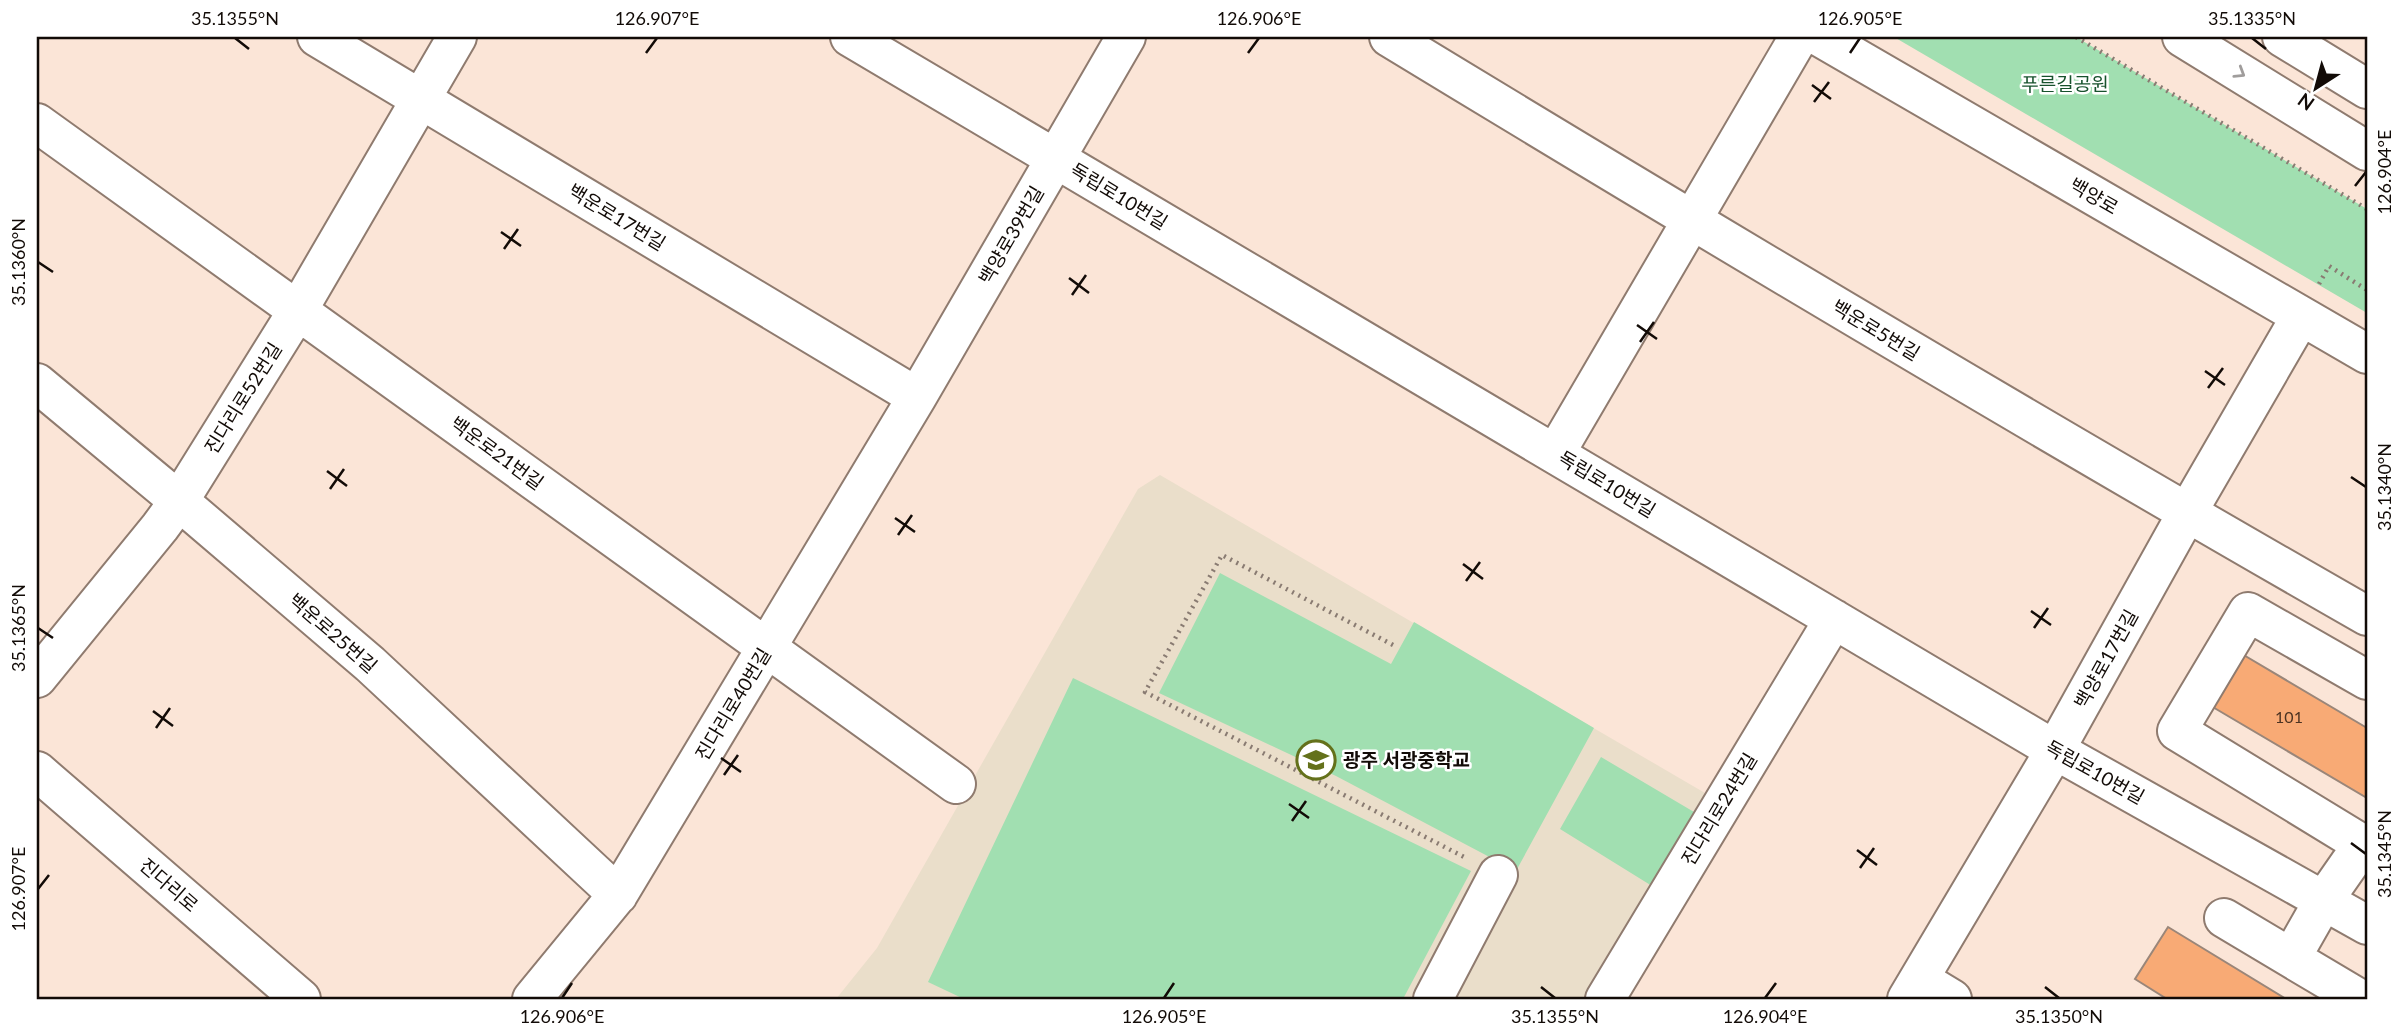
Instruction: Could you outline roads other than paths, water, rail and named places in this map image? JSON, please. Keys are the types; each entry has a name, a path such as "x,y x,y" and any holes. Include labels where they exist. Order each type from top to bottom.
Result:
{"street":[{"name":"백운로17번길","path":"317,37 917,397"},
{"name":"진다리로52번길","path":"37,678 179,501 298,310 457,37"},
{"name":"독립로10번길","path":"850,37 2055,750 2367,925"},
{"name":"백양로39번길","path":"917,397 1126,37"},
{"name":"백운로5번길","path":"1389,37 1690,220 2367,616"},
{"path":"1555,454 1798,37"},
{"name":"백양로","path":"1820,37 2367,354"},
{"path":"2182,37 2367,151"},
{"path":"2282,37 2367,89"},
{"name":"백운로21번길","path":"37,123 956,784"},
{"name":"백양로17번길","path":"1913,989 2055,750 2301,316"},
{"name":"백운로25번길","path":"37,383 370,664 618,895"},
{"name":"진다리로40번길","path":"532,999 618,895 917,397"},
{"path":"2291,958 2324,900 2365,846 2177,731 2248,612 2367,680"},
{"name":"진다리로24번길","path":"1605,999 1834,619"},
{"name":"진다리로","path":"37,771 301,999"},
{"path":"1433,999 1498,874"},
{"path":"2224,918 2360,999"},
{"path":"1913,989 1952,999"}],"place":[{"name":"광주 서광중학교","path":"1316,760"}],"park label":[{"name":"푸른길공원","path":"2065,84"}]}
